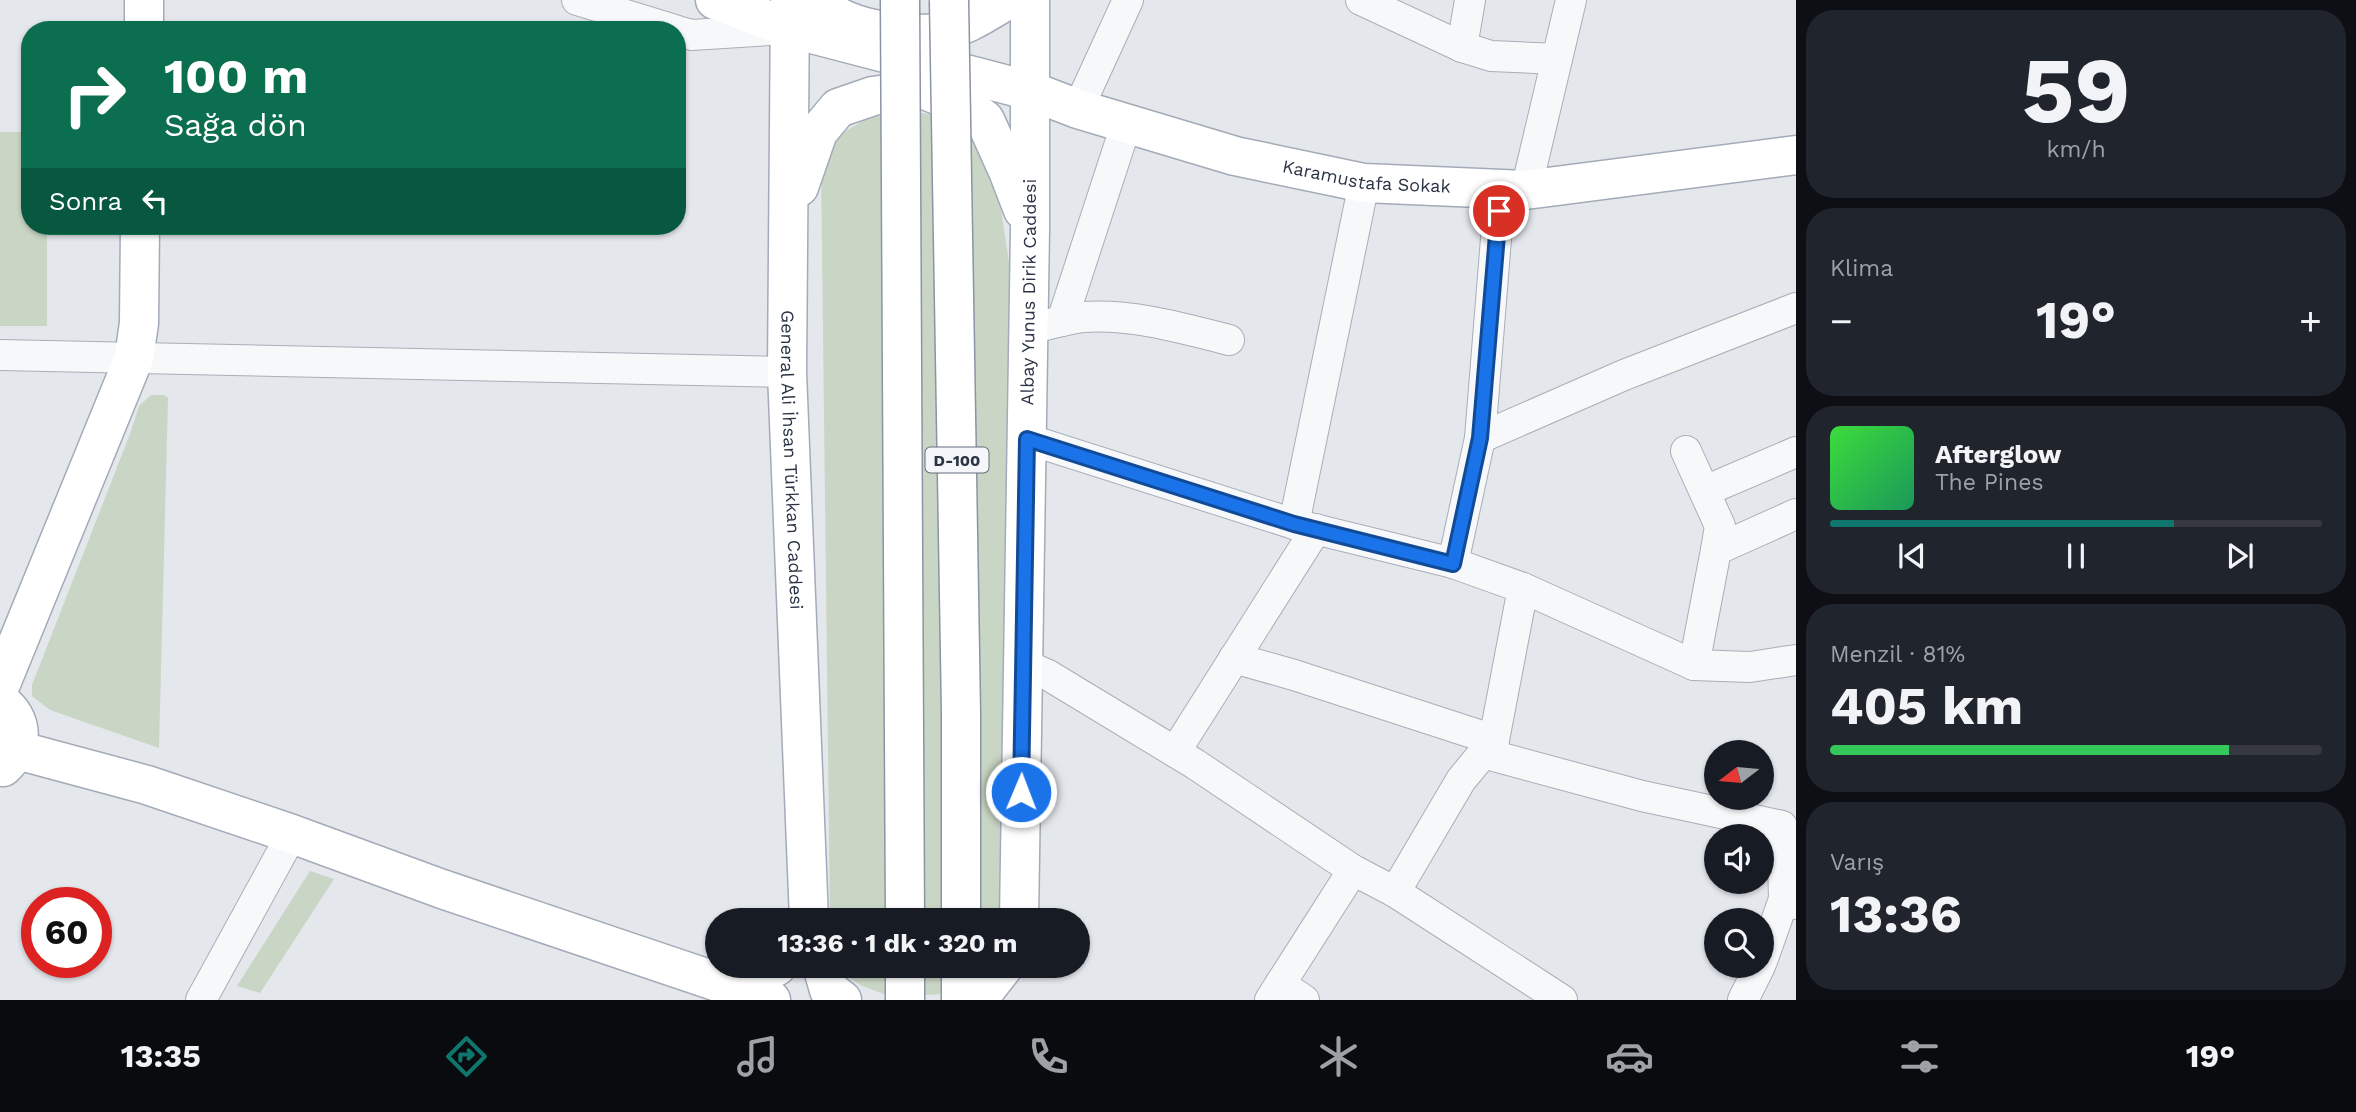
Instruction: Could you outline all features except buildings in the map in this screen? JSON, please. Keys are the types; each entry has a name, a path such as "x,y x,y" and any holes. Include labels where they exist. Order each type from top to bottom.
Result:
{"main road":[{"path":"144,0 144,21"},
{"name":"Karamustafa Sokak","path":"715,0 790,14 1031,91 1126,125 1235,156 1364,183 1513,189 1796,155"},
{"path":"820,0 824,8 856,26 887,31 933,33 969,23 1007,0"},
{"name":"D-100","path":"900,0 905,908"},
{"name":"D-100","path":"949,0 961,698 961,908"},
{"name":"Albay Yunus Dirik Caddesi","path":"1019,908 1027,439 1046,325 1030,229 1030,0"},
{"name":"General Ali İhsan Türkkan Caddesi","path":"790,14 787,372 809,908"},
{"path":"788,218 818,132 838,108 873,96 922,89 970,108 985,120 1030,229"},
{"path":"0,686 134,358 139,323 140,235"},
{"path":"0,702 11,711 16,720 19,740 8,759 147,785 442,889 704,990 771,1000"},
{"path":"704,990 753,978"},
{"path":"809,978 809,1000"},
{"path":"826,978 829,990 842,1000"},
{"path":"905,978 905,1000"},
{"path":"961,978 961,1000"},
{"path":"972,1000 979,998 995,978"},
{"path":"1017,1000 1018,978"}],"street":[{"path":"577,0 646,21"},
{"path":"1079,110 1128,0"},
{"path":"1361,0 1462,47 1491,56 1557,59"},
{"path":"1462,47 1470,0"},
{"path":"1453,564 1480,438 1513,189 1557,59 1571,0"},
{"path":"686,33 692,35 790,14"},
{"path":"1046,325 1126,125"},
{"path":"1175,752 1234,658 1305,527 1364,183"},
{"path":"1480,438 1624,375 1796,308"},
{"path":"1046,325 1082,317 1120,317 1179,327 1229,340"},
{"path":"0,355 787,372"},
{"path":"1027,439 1305,527 1453,564 1523,588 1694,665 1750,667 1796,660"},
{"path":"1686,451 1720,526 1694,665"},
{"path":"1705,491 1796,452"},
{"path":"1716,551 1796,514"},
{"path":"1395,892 1461,780 1489,747 1523,588"},
{"path":"1234,658 1294,675 1489,747 1642,796 1789,828 1790,901 1774,935"},
{"path":"1023,664 1048,675 1175,752 1353,870 1395,892 1562,1000"},
{"path":"201,1000 292,834"},
{"path":"1285,995 1353,870"},
{"path":"1743,1000 1754,978"}],"green space":[{"path":"894,112 937,114 968,128 997,183 1010,269 1003,908 830,908 821,162 837,136 865,120"},
{"path":"0,132 21,132 21,235 47,235 47,326 0,326"},
{"path":"151,395 164,395 168,398 159,748 50,710 32,696 32,685 139,406"},
{"path":"310,871 334,879 260,993 237,986"},
{"path":"850,978 967,978 942,994 892,997 862,986"}],"route":[{"path":"1021,792 1027,439 1294,524 1453,564 1480,438 1499,211"}]}
